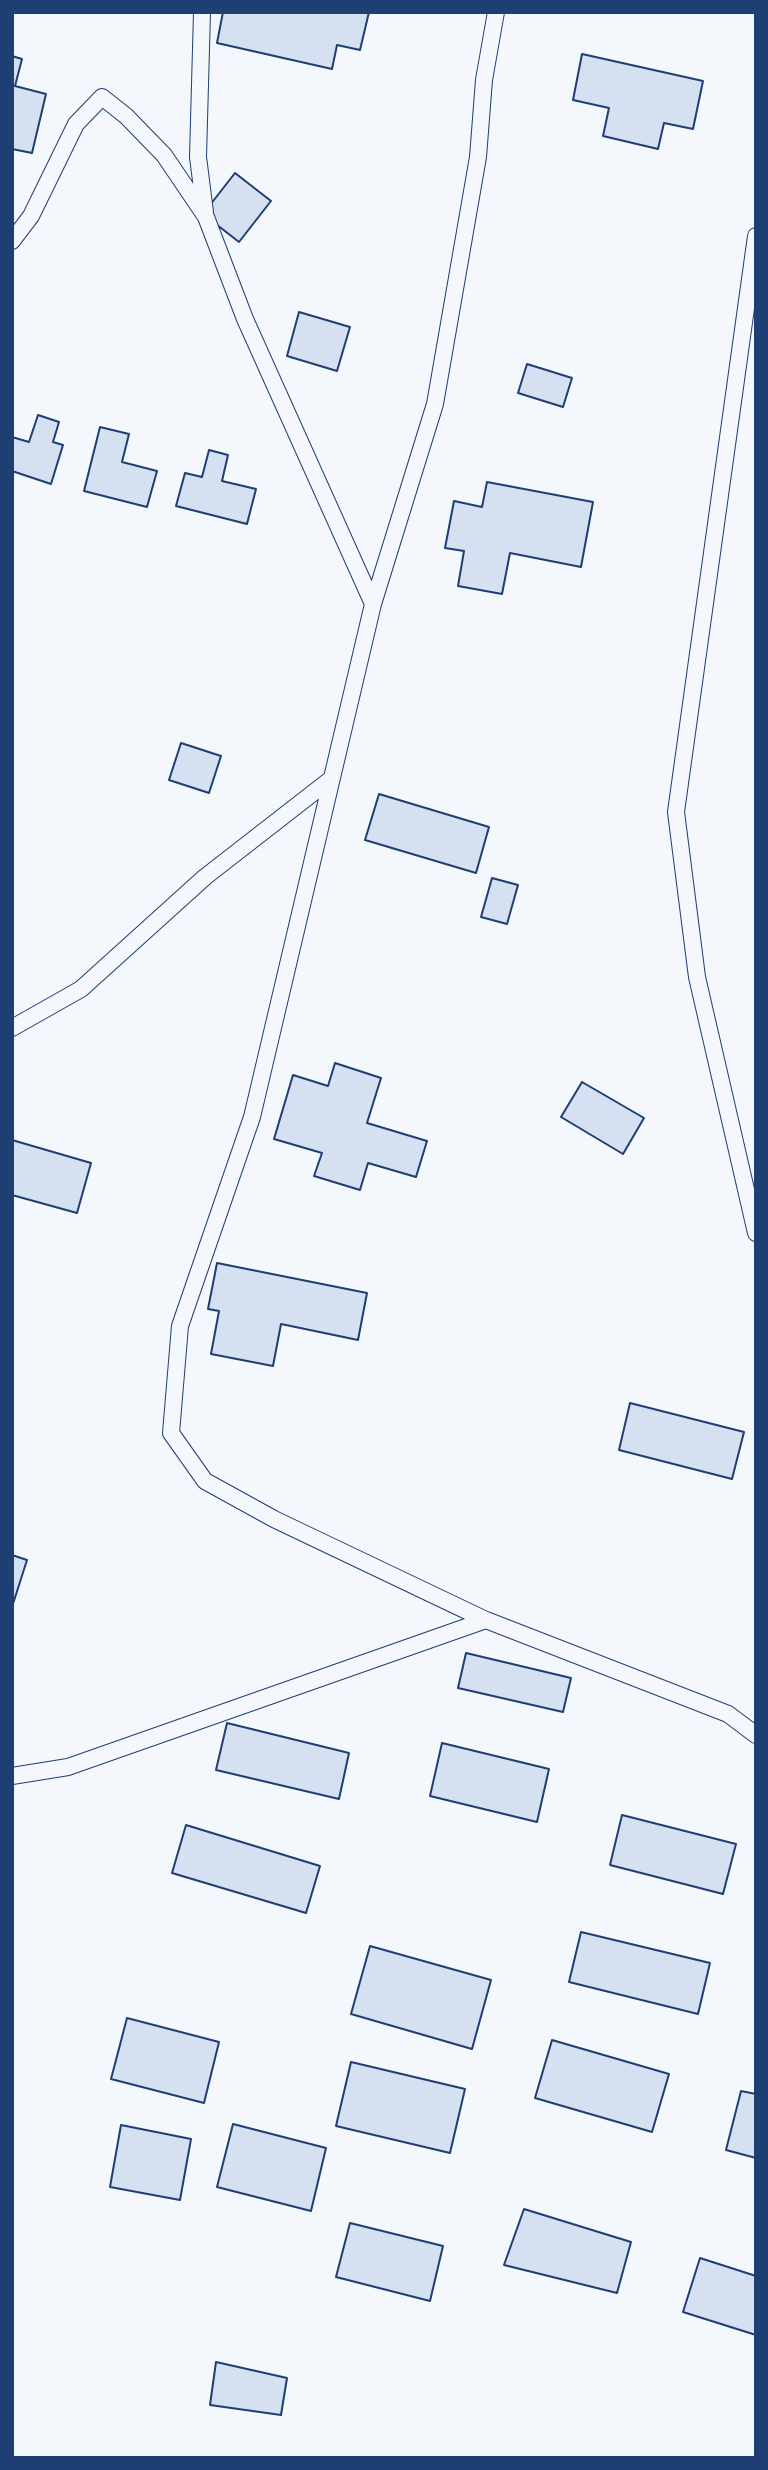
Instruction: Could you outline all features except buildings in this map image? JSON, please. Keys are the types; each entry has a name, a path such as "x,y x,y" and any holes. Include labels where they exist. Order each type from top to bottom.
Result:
{"lane":[{"path":"202,12 198,157 205,218"},
{"path":"495,12 484,80 478,157 435,404 373,604 252,1117 180,1326 171,1433 205,1481 274,1519 486,1620 728,1714 756,1735"},
{"path":"12,242 31,216 76,124 102,97 126,116 164,155 205,218 245,318 373,604"},
{"path":"756,236 676,812 697,977 756,1233"},
{"path":"12,1028 81,989 205,877 331,779"},
{"path":"12,1776 68,1767 486,1620"}]}
